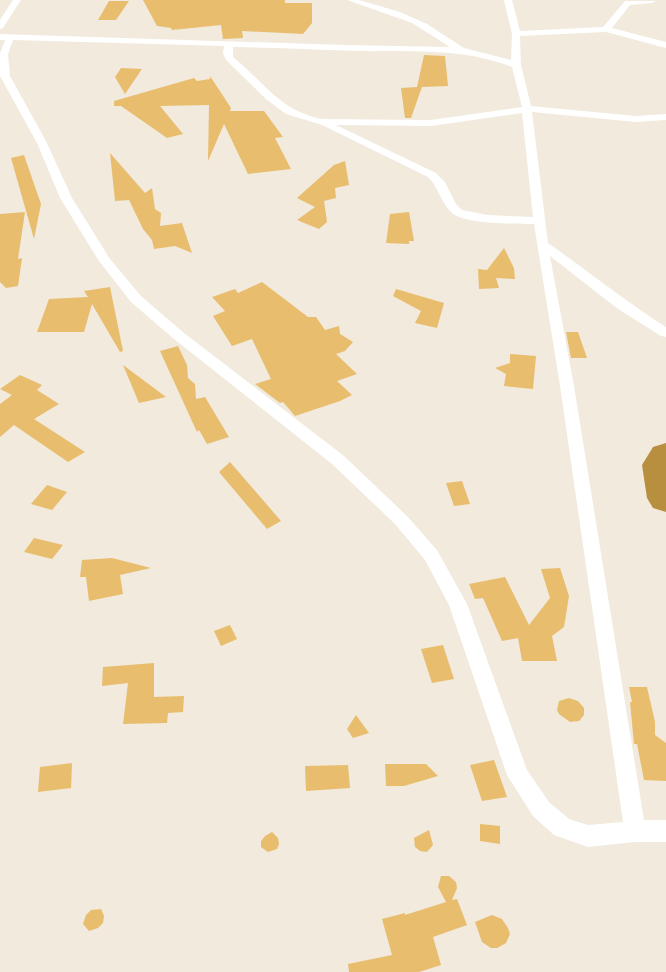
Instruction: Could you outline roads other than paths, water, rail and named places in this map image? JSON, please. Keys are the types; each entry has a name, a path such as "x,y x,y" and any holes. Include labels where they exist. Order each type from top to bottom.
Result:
{"street":[{"path":"17,0 3,33 4,76 42,143 66,198 105,261 136,299 179,336 338,460 401,520 431,555 458,604 518,775 540,809 562,827 588,836 635,831 666,831"},
{"path":"351,0 408,18 424,26 444,41 464,50"},
{"path":"508,0 516,34 516,65 527,109 542,244 568,386 635,831"},
{"path":"606,29 628,3 652,0"},
{"path":"516,34 606,29 666,45"},
{"path":"3,33 229,44 464,50 495,56 516,65"},
{"path":"229,44 227,53 229,58 265,95 290,114 321,122 432,123 527,109 636,119 666,118"},
{"path":"321,122 432,174 441,184 451,205 458,213 488,219 539,221"},
{"path":"542,244 580,271 623,306 666,333"}],"waterway":[{"path":"666,456 660,465 666,498"}]}
